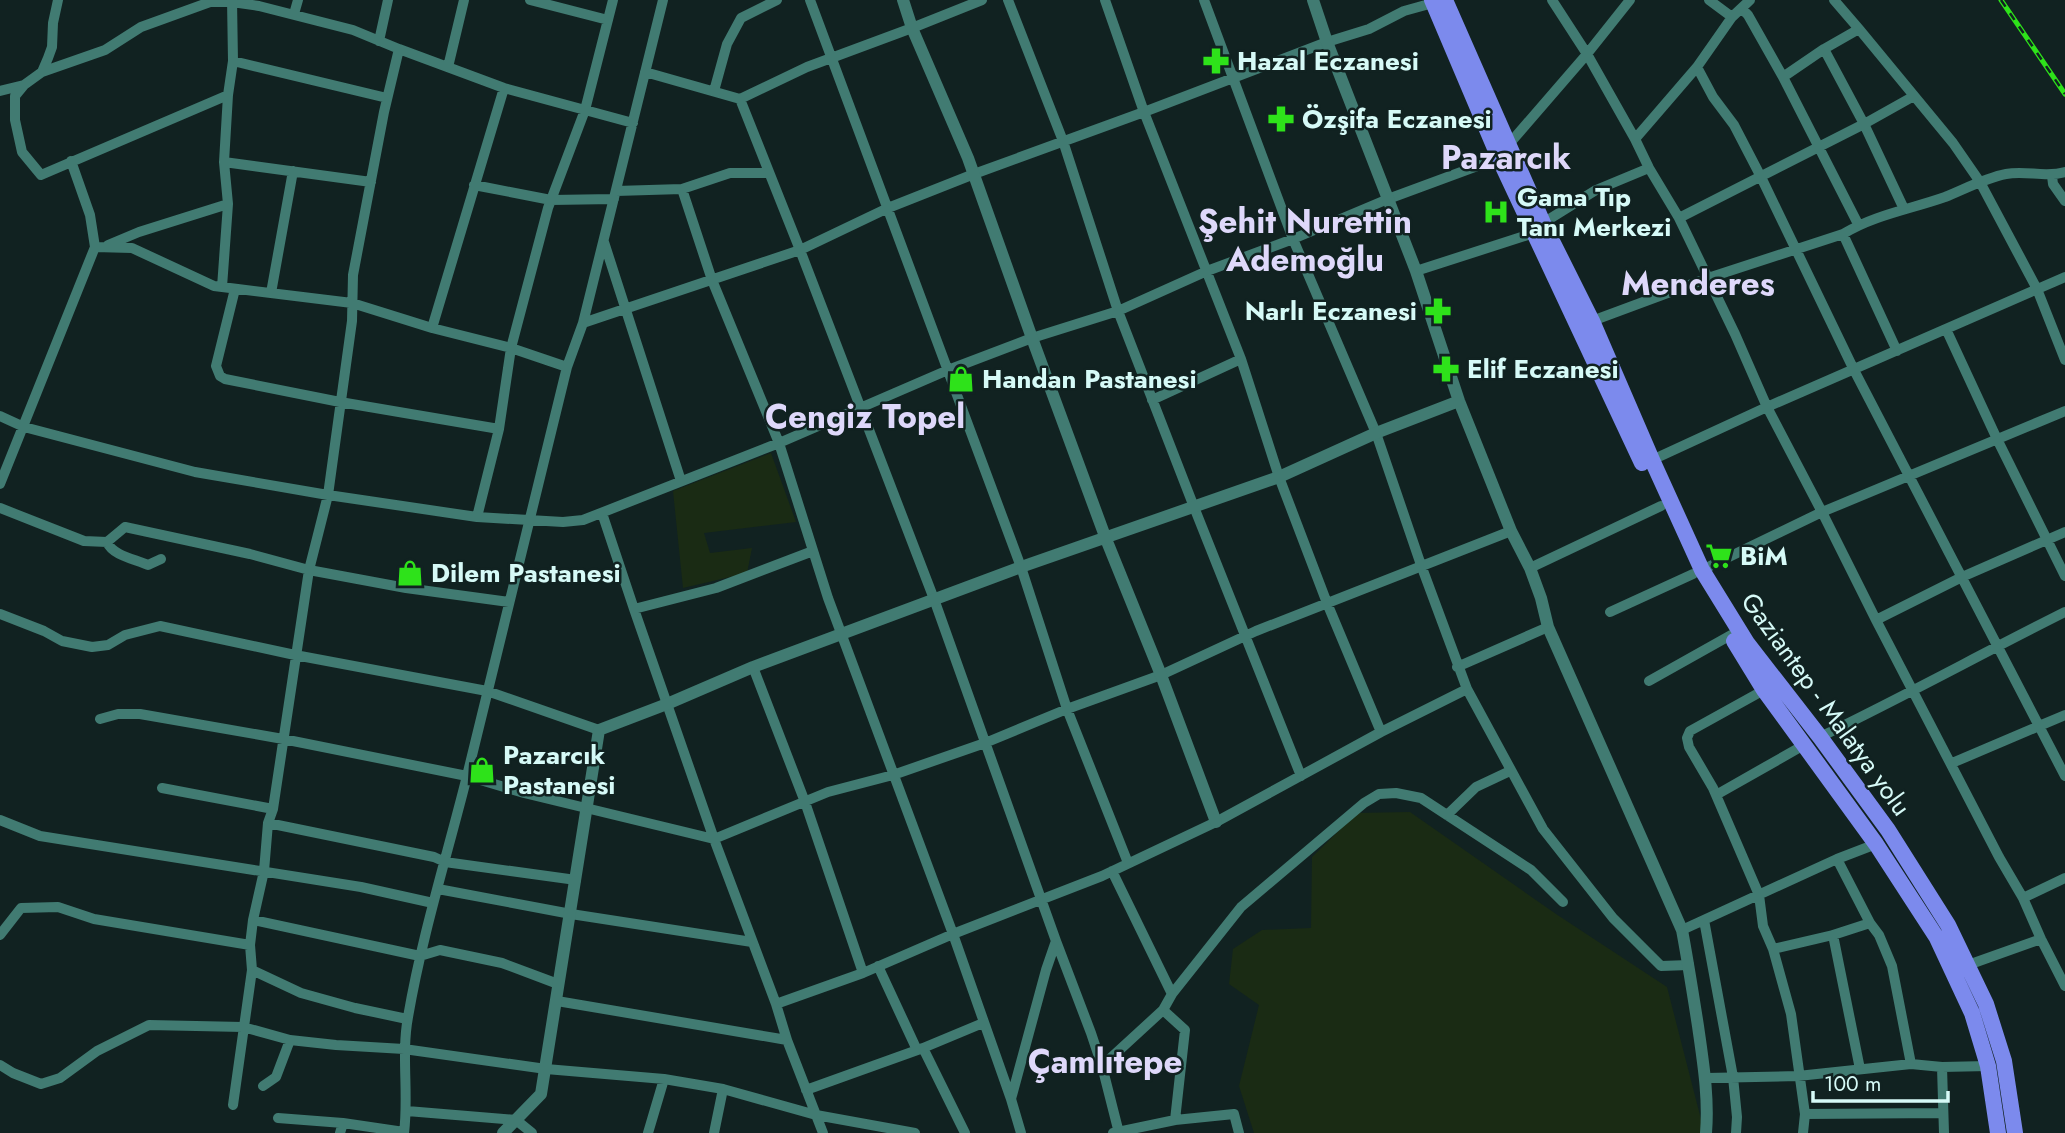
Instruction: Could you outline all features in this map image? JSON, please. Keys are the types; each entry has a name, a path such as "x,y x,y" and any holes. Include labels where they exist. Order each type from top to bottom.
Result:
{"highway":[{"name":"Gaziantep - Malatya yolu","path":"1437,1 1510,144 1539,228 1661,506 1764,690 1876,844 1937,938 1972,1013 1988,1066 1998,1133"},
{"name":"Gaziantep - Malatya yolu","path":"1437,1 1499,158 1592,321 1698,572 1747,643 1888,830 1948,925 1986,1004 2004,1061 2015,1133"}],"street":[{"path":"42,72 52,47 52,23 58,0"},
{"path":"294,15 298,0"},
{"path":"379,41 388,0"},
{"path":"448,68 464,0"},
{"path":"530,0 608,20"},
{"path":"477,517 499,429 511,348 548,208 585,110 613,0"},
{"path":"278,1118 342,1128 404,1133 407,1111 404,1049 407,1019 420,956 567,367 583,323 663,0"},
{"path":"714,91 727,44 741,18 777,0"},
{"path":"810,0 1021,566 1068,709 1128,863"},
{"path":"903,0 912,28 974,174 1105,538 1161,675 1216,822"},
{"path":"645,72 740,99 833,57 982,0"},
{"path":"1007,0 1063,141 1118,311 1301,776"},
{"path":"1105,0 1144,112 1241,359 1279,477 1327,603 1381,732"},
{"path":"1205,0 1293,239 1376,433 1466,689 1542,829 1613,918 1661,966 1689,965"},
{"path":"1313,0 1416,271 1459,401 1511,530 1530,568 1548,627 1682,930 1706,1078 1706,1133"},
{"path":"1552,0 1587,54 1679,218 1767,407 2023,898 2065,986"},
{"path":"1510,144 1630,0"},
{"path":"1709,0 1732,18"},
{"path":"1635,139 1697,67 1732,18 1750,0"},
{"path":"1833,0 1953,143 1980,183 2037,289 2065,360"},
{"path":"222,287 228,204 224,162 233,61 232,1"},
{"path":"228,95 41,175 22,152 15,120 15,96 24,85 42,72 105,50 141,27 209,2 232,1 353,30 399,50 505,88 633,123"},
{"path":"583,323 800,250 888,208 974,174 1327,42 1369,29 1404,11 1437,1"},
{"path":"1742,9 1783,78 1858,224"},
{"path":"1783,78 1824,49 1859,29"},
{"path":"1824,49 1864,124 1904,209"},
{"path":"233,1105 252,970 250,945 253,920 264,872 268,823 273,809 309,570 328,495 341,402 353,275 387,98 399,50"},
{"path":"233,61 387,98"},
{"path":"1697,67 1713,97 1734,125 1761,177 1854,370 2065,776"},
{"path":"0,91 24,85"},
{"path":"432,328 505,88"},
{"path":"1679,218 1914,96"},
{"path":"740,99 934,599 1102,1066 1117,1133 1175,1120 1234,1114 1239,1133"},
{"path":"0,416 24,427 195,472 477,517 529,521 583,520 779,443 948,370 1031,338 1118,311 1207,271 1499,158"},
{"path":"0,484 100,247 71,161"},
{"path":"224,162 371,182"},
{"path":"1416,271 1539,228 1596,190 1649,168"},
{"path":"271,293 293,171"},
{"path":"1592,321 1708,278 1843,234 1858,224 1943,197 2002,174 2019,172 2052,176 2065,172"},
{"path":"474,185 551,200 682,189 730,173 768,173"},
{"path":"2052,176 2053,184 2065,201"},
{"path":"682,189 712,280 779,443 841,634 953,934 1021,1133"},
{"path":"100,247 228,204"},
{"path":"1843,234 1897,351"},
{"path":"604,240 681,481"},
{"path":"100,247 132,248 215,286 352,303 432,328 511,348 567,367"},
{"path":"1652,460 2065,277"},
{"path":"236,289 216,366 220,376 225,379 499,429"},
{"path":"1946,329 2065,576"},
{"path":"1152,400 1241,359"},
{"path":"0,614 62,640 92,647 108,645 125,635 160,626 295,655 487,691 599,730 752,667 1021,566 1279,477 1376,433 1459,401"},
{"path":"1610,612 1822,512 2065,411"},
{"path":"1530,568 1661,506"},
{"path":"0,508 84,541 107,542 125,527 250,554 309,570 509,602"},
{"path":"602,513 714,839 823,1133"},
{"path":"100,719 118,714 140,714 283,739 467,776 524,793 714,839 828,792 893,775 985,743 1161,675 1246,636 1511,530"},
{"path":"1876,620 1962,577 2065,532"},
{"path":"107,542 110,549 117,553 148,565 161,559"},
{"path":"634,609 716,588 813,551"},
{"path":"1820,737 2065,612"},
{"path":"1457,667 1548,627"},
{"path":"1649,681 1731,635"},
{"path":"752,667 805,802 863,973"},
{"path":"776,1004 863,973 1112,871 1216,822 1466,689"},
{"path":"1764,690 1689,731 1687,738 1689,747 1716,794 1759,895 1763,926 1773,948 1791,1014 1805,1114 1804,1133"},
{"path":"1952,764 2065,715"},
{"path":"503,1133 541,1094 599,730"},
{"path":"1716,794 1804,745"},
{"path":"1447,815 1476,787 1510,771"},
{"path":"162,788 273,809"},
{"path":"1102,1066 1163,1010 1172,994 1241,907 1364,803 1379,794 1396,793 1421,799 1531,870 1563,902"},
{"path":"0,820 40,836 361,887 433,903"},
{"path":"268,823 433,857 445,862 576,880"},
{"path":"1682,930 1876,844"},
{"path":"1838,859 1870,923 1879,935 1892,966 1911,1064"},
{"path":"1112,871 1172,994"},
{"path":"2023,898 2065,878"},
{"path":"438,889 571,914 752,942"},
{"path":"0,935 21,908 58,907 94,919 250,945"},
{"path":"253,920 420,956 440,950 502,963 558,985"},
{"path":"1704,920 1733,1077 1736,1133"},
{"path":"1773,948 1833,935 1870,923"},
{"path":"1833,935 1860,1069"},
{"path":"1968,965 2041,939"},
{"path":"1011,1099 1056,942"},
{"path":"877,967 965,1133"},
{"path":"252,970 301,993 407,1019"},
{"path":"557,1001 787,1040"},
{"path":"1163,1010 1185,1030 1175,1120"},
{"path":"806,1090 983,1023"},
{"path":"0,1065 41,1084 60,1078 97,1051 149,1025 243,1027 290,1040 404,1049 546,1069 664,1079 723,1089 816,1115 915,1133"},
{"path":"263,1086 276,1077 290,1040"},
{"path":"1706,1078 1798,1076 1911,1064 1942,1067 1988,1066"},
{"path":"1942,1067 1944,1133"},
{"path":"648,1133 664,1079"},
{"path":"714,1133 723,1089"},
{"path":"407,1111 516,1120 532,1133"},
{"path":"1805,1114 1943,1113"}],"green space":[{"path":"771,453 796,522 704,533 710,553 752,548 747,573 683,588 673,491"},
{"path":"1410,812 1556,914 1667,987 1703,1127 1701,1133 1254,1133 1239,1086 1259,1005 1229,984 1233,949 1262,930 1311,928 1312,857 1357,813"}],"railway":[{"path":"2001,0 2065,94"}],"place":[{"name":"Hazal Eczanesi","path":"1216,61"},
{"name":"Özşifa Eczanesi","path":"1281,119"},
{"name":"Gama Tıp Tanı Merkezi","path":"1496,212"},
{"name":"Narlı Eczanesi","path":"1438,311"},
{"name":"Elif Eczanesi","path":"1446,369"},
{"name":"Handan Pastanesi","path":"961,379"},
{"name":"BiM","path":"1719,556"},
{"name":"Dilem Pastanesi","path":"410,573"},
{"name":"Pazarcık Pastanesi","path":"482,770"}],"district":[{"name":"Pazarcık","path":"1506,157"},
{"name":"Şehit Nurettin Ademoğlu","path":"1305,240"},
{"name":"Menderes","path":"1698,283"},
{"name":"Cengiz Topel","path":"865,416"},
{"name":"Çamlıtepe","path":"1105,1061"}]}
